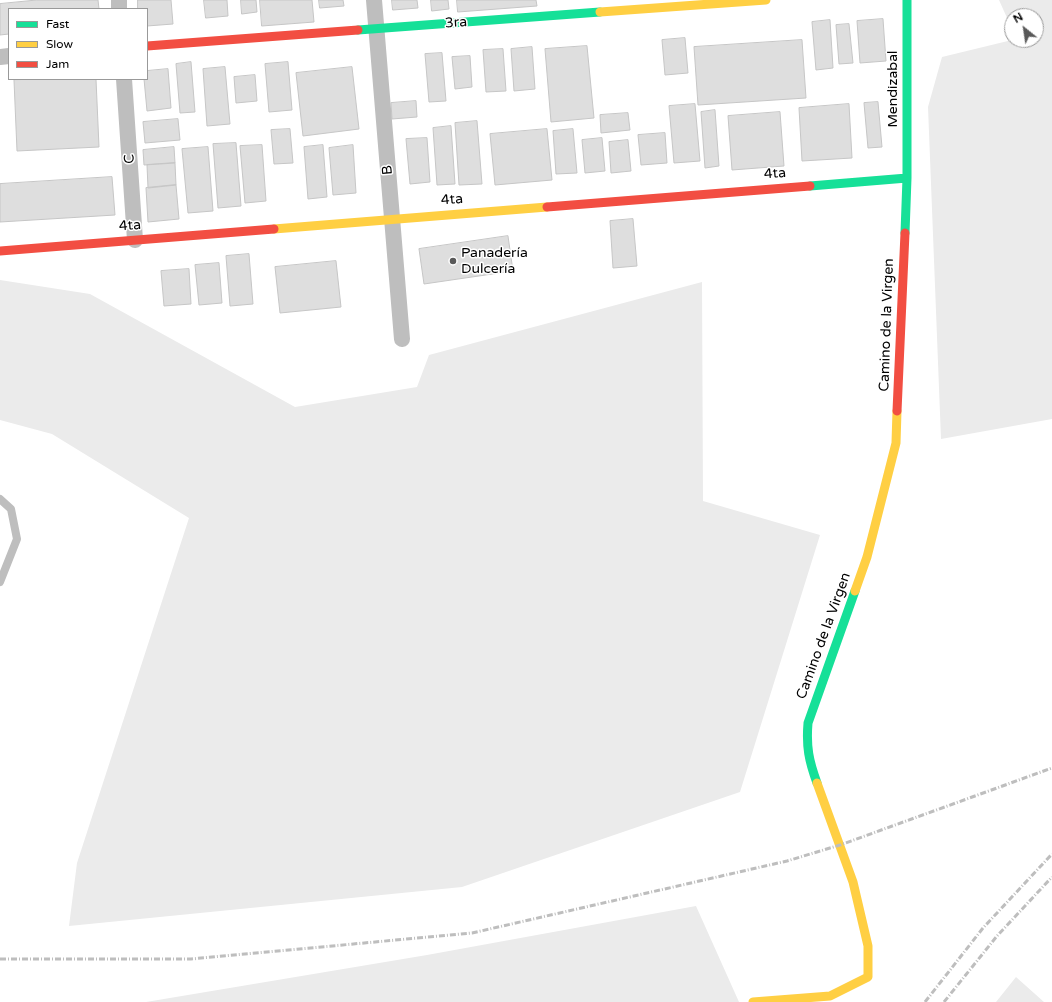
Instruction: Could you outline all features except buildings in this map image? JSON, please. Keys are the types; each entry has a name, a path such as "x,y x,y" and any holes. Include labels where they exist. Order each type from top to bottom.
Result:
{"street":[{"name":"B","path":"374,0 402,339"},
{"name":"3ra","path":"148,46 766,0"},
{"name":"Mendizabal","path":"907,0 907,178"},
{"name":"C","path":"124,80 135,240"},
{"name":"4ta","path":"0,251 907,178"},
{"name":"Camino de la Virgen","path":"753,1002 830,996 868,977 868,946 853,882 809,762 806,743 808,723 867,557 896,443 907,178"}],"lane":[{"path":"0,499 11,509 17,539 0,582"}],"shaded area":[{"path":"999,0 1052,0 1052,419 941,439 928,107 942,57 1004,42 1004,48 1044,48 1044,8 1004,8 1004,11"},
{"path":"0,280 90,294 295,407 417,387 429,355 702,282 703,501 820,535 740,792 462,887 69,926 77,863 189,518 52,434 0,420"},
{"path":"696,906 739,1002 146,1002 427,955"},
{"path":"1016,977 1044,1002 996,1002"}],"railway":[{"path":"0,959 191,959 472,933 787,861 840,845 1052,768"},
{"path":"925,1002 983,928 1052,854"},
{"path":"944,1002 997,936 1052,877"}],"traffic: fast":[{"path":"905,233 907,178 907,0"},
{"path":"358,30 600,12"},
{"path":"810,186 907,178"},
{"path":"817,783 809,754 807,739 808,723 855,591"}],"traffic: slow":[{"path":"600,12 766,0"},
{"path":"274,229 547,207"},
{"path":"855,591 867,557 896,443 897,411"},
{"path":"753,1002 830,996 868,977 868,946 853,882 817,783"}],"traffic: jam":[{"path":"148,46 358,30"},
{"path":"547,207 810,186"},
{"path":"0,251 274,229"},
{"path":"897,411 905,233"}],"place":[{"name":"Panadería Dulcería","path":"453,261"}]}
